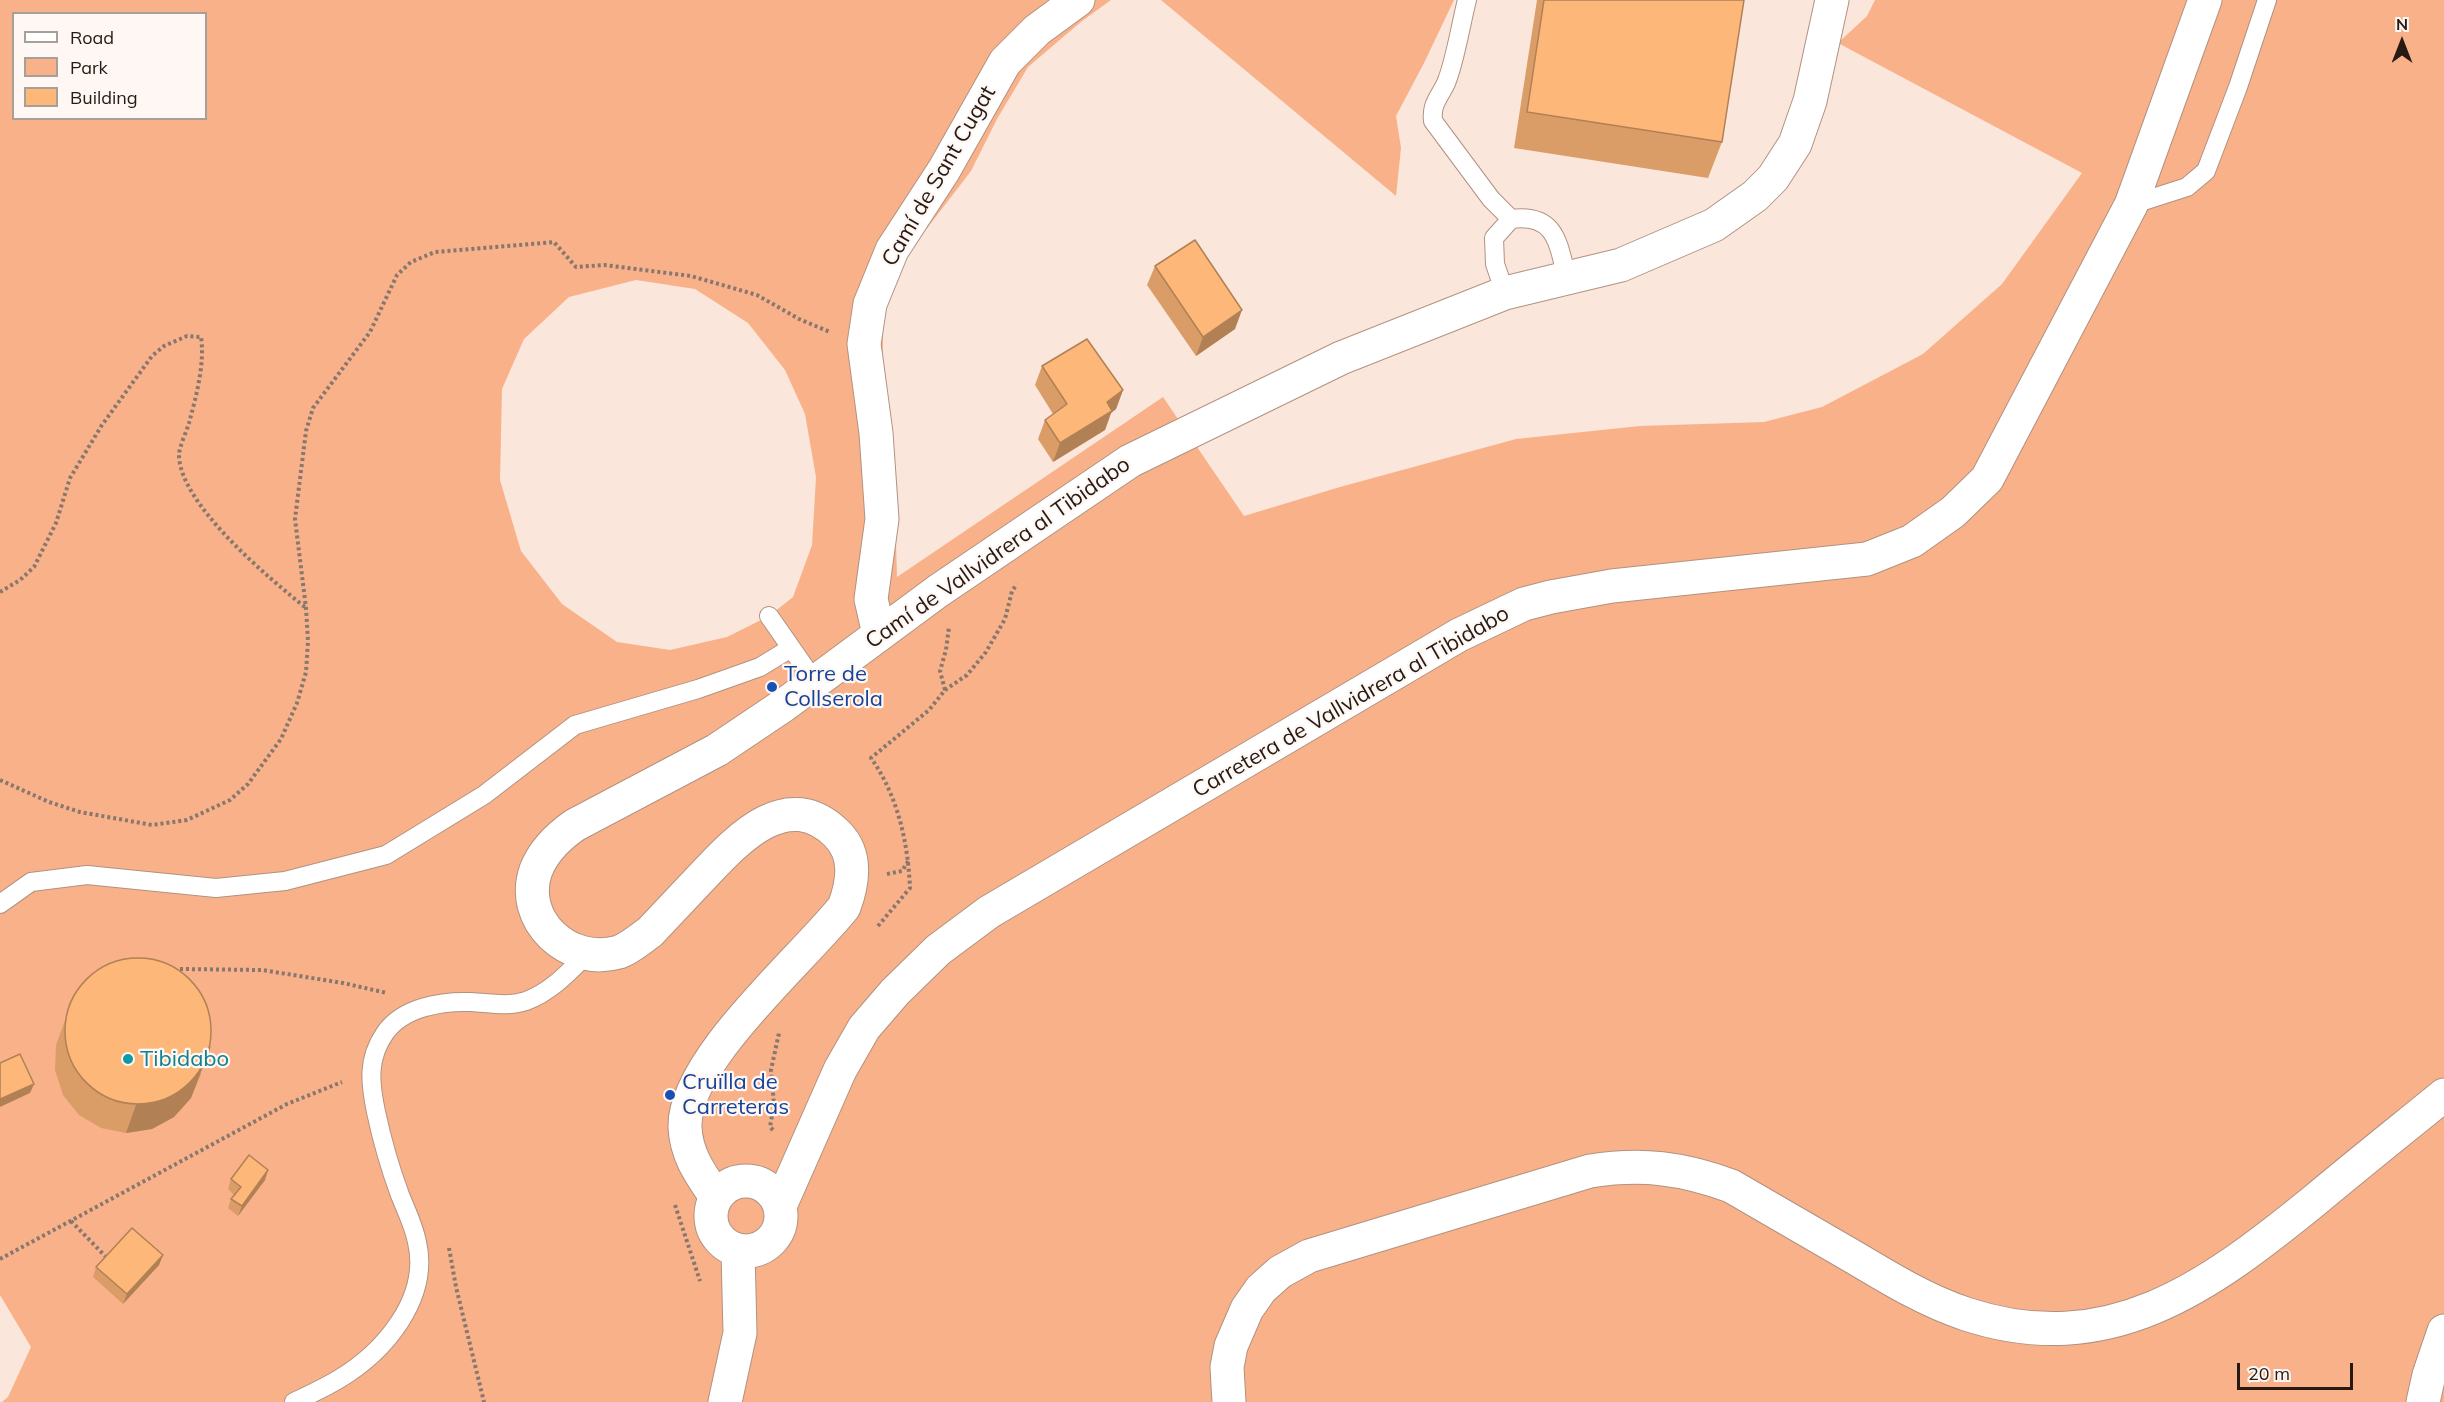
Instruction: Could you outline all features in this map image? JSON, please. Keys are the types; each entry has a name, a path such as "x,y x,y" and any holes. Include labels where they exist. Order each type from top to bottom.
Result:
{"street":[{"name":"Camí de Sant Cugat","path":"879,634 871,599 882,519 876,433 864,344 870,304 892,250 944,170 1005,62 1037,30 1078,0"},
{"name":"Camí de Vallvidrera al Tibidabo","path":"716,1197 698,1171 688,1150 685,1128 688,1101 696,1083 731,1033 844,907 852,886 853,869 849,852 840,837 828,825 814,818 784,815 769,819 741,838 650,932 621,951 604,955 572,950 558,942 542,924 534,901 533,885 544,855 558,837 575,825 717,750 815,682 938,591 1130,460 1341,358 1505,293 1621,264 1714,225 1755,196 1773,178 1795,144 1803,123 1832,0"},
{"name":"Carretera de Vallvidrera al Tibidabo","path":"780,1206 840,1070 864,1028 895,992 938,950 989,912 1460,635 1524,604 1612,586 1867,559 1912,541 1945,518 1987,479 2131,205 2205,0"},
{"path":"1229,1402 1227,1367 1237,1327 1261,1289 1280,1272 1308,1256 1590,1171 1614,1167 1664,1167 1698,1174 1731,1186 1922,1296 1965,1314 1999,1323 2035,1328 2070,1328 2106,1324 2138,1315 2168,1302 2225,1269 2281,1228 2444,1095"},
{"path":"746,1181 767,1188 775,1196 780,1206 781,1219 778,1231 771,1241 761,1248 738,1251 728,1247 713,1229 711,1207 716,1197 734,1183 746,1181"},
{"path":"724,1402 740,1333 738,1251"},
{"path":"2423,1402 2429,1375 2444,1331"}],"lane":[{"path":"1467,0 1446,82 1436,97 1432,109 1433,122 1491,199 1511,219"},
{"path":"2131,205 2187,187 2206,171 2238,87 2267,0"},
{"path":"1505,293 1495,264 1494,238 1511,219 1526,217 1544,222 1558,242 1567,278"},
{"path":"769,616 815,682"},
{"path":"0,903 31,882 87,875 216,888 285,881 386,855 484,795 575,725 698,689 760,668 791,648"},
{"path":"294,1402 339,1379 361,1364 407,1312 414,1295 420,1260 413,1228 382,1138 372,1094 370,1070 375,1053 386,1032 400,1019 417,1009 436,1004 469,1002 512,1004 527,1000 548,989 587,954"}],"path":[{"path":"0,780 49,802 80,812 152,825 187,820 230,800 248,784 281,739 297,703 306,672 308,641 306,608 295,519 306,431 314,408 370,332 397,275 411,262 435,252 554,242 576,267 604,265 691,276 757,294 800,319 864,344"},
{"path":"0,592 20,580 34,567 56,522 70,478 102,425 152,356 164,346 187,336 201,337 198,383 179,454 185,478 199,505 223,531 279,586 306,608"},
{"path":"871,934 910,888 909,860 898,812 885,777 871,758 929,710 945,690 967,675 986,651 1005,619 1012,591 1017,582"},
{"path":"938,591 950,630 940,671 945,690"},
{"path":"180,969 262,970 343,983 436,1004"},
{"path":"780,1031 771,1070 774,1104 770,1127 802,1153"},
{"path":"0,1258 287,1104 370,1070"},
{"path":"413,1228 438,1219 451,1252 456,1287 484,1402"},
{"path":"71,1221 109,1260"}],"green space":[{"path":"0,0 1111,0 1082,21 1028,67 997,119 971,171 911,249 883,310 883,362 893,436 897,577 1163,397 1244,516 1516,439 1640,426 1764,422 1822,407 1923,354 2002,284 2082,173 1838,43 1867,16 1875,0 2444,0 2444,1402 2,1402 8,1397 31,1347 0,1295","holes":["636,280 695,289 748,323 785,370 805,414 816,477 812,545 793,597 769,616 727,637 670,650 617,642 562,604 521,551 500,480 502,389 524,339 569,297"]},
{"path":"1161,0 1454,0 1396,116 1401,148 1396,196"}],"building":[{"path":"1544,0 1744,0 1722,142 1527,112"},
{"path":"1195,240 1242,310 1203,337 1155,266"},
{"path":"1087,339 1123,390 1107,402 1112,411 1060,443 1045,420 1067,404 1042,366"},
{"name":"Tibidabo","path":"138,958 166,963 190,979 206,1003 211,1031 206,1059 190,1083 166,1099 138,1104 110,1099 86,1083 70,1059 65,1031 70,1003 86,979 110,963"},
{"path":"20,1054 34,1084 0,1099 0,1063"},
{"path":"249,1155 268,1170 242,1206 231,1199 241,1187 231,1179"},
{"path":"132,1228 163,1255 127,1294 96,1267"}],"place":[{"name":"Torre de Collserola","path":"772,687"},
{"name":"Tibidabo","path":"128,1059"},
{"name":"Cruïlla de Carreteras","path":"670,1095"}]}
